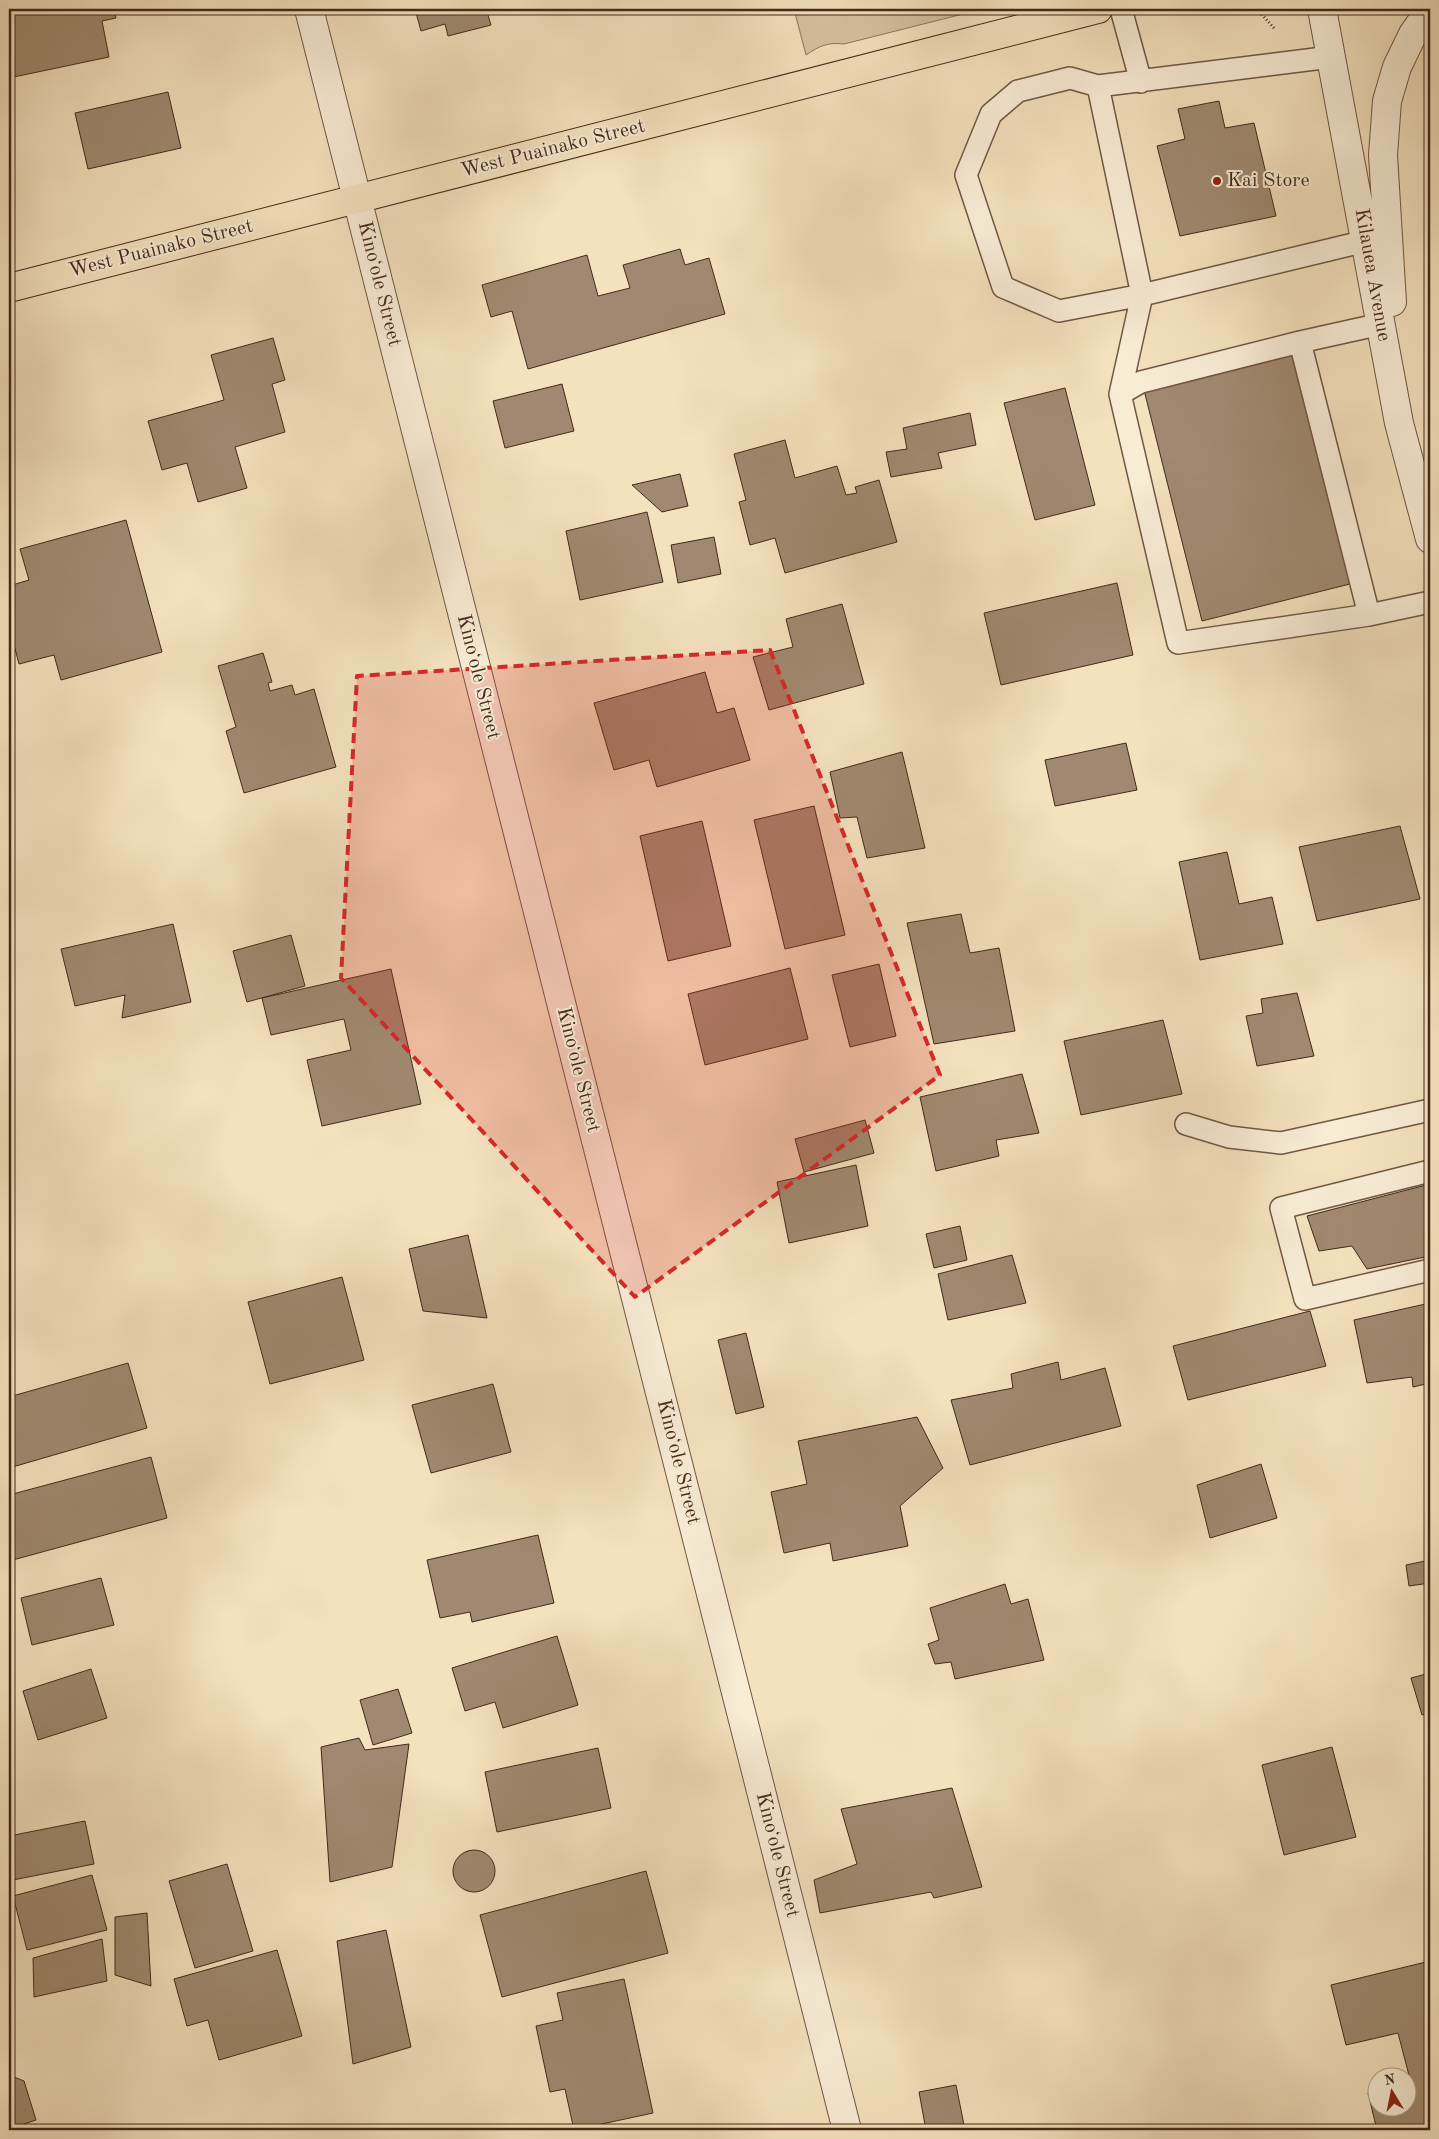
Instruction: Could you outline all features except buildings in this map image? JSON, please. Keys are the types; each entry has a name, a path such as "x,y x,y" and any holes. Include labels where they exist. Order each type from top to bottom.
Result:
{"highway":[{"name":"West Puainako Street","path":"9,288 1098,9"}],"street":[{"name":"Kinoʻole Street","path":"309,9 847,2130"},
{"name":"Kilauea Avenue","path":"1322,9 1399,423 1430,539"},
{"path":"1399,423 1383,155 1387,101 1397,67 1413,34 1430,10"}],"lane":[{"path":"1121,9 1141,82"},
{"path":"1331,57 1098,86 1070,78 1018,91 990,114 966,175 1003,287 1059,311 1142,295 1366,241"},
{"path":"1098,86 1142,295 1120,394 1178,643 1369,614 1430,602"},
{"path":"1120,394 1141,382 1300,342 1381,324"},
{"path":"1300,342 1369,614"},
{"path":"1186,1124 1229,1137 1281,1143 1430,1110"},
{"path":"1430,1171 1281,1208 1306,1299 1430,1270"}],"path":[{"path":"1257,9 1274,28"}],"highlighted area":[{"path":"770,650 940,1075 635,1297 341,978 357,676"}],"shaded area":[{"path":"794,9 983,9 844,44 824,45 806,55"}],"place":[{"name":"Kai Store","path":"1217,181"}]}
